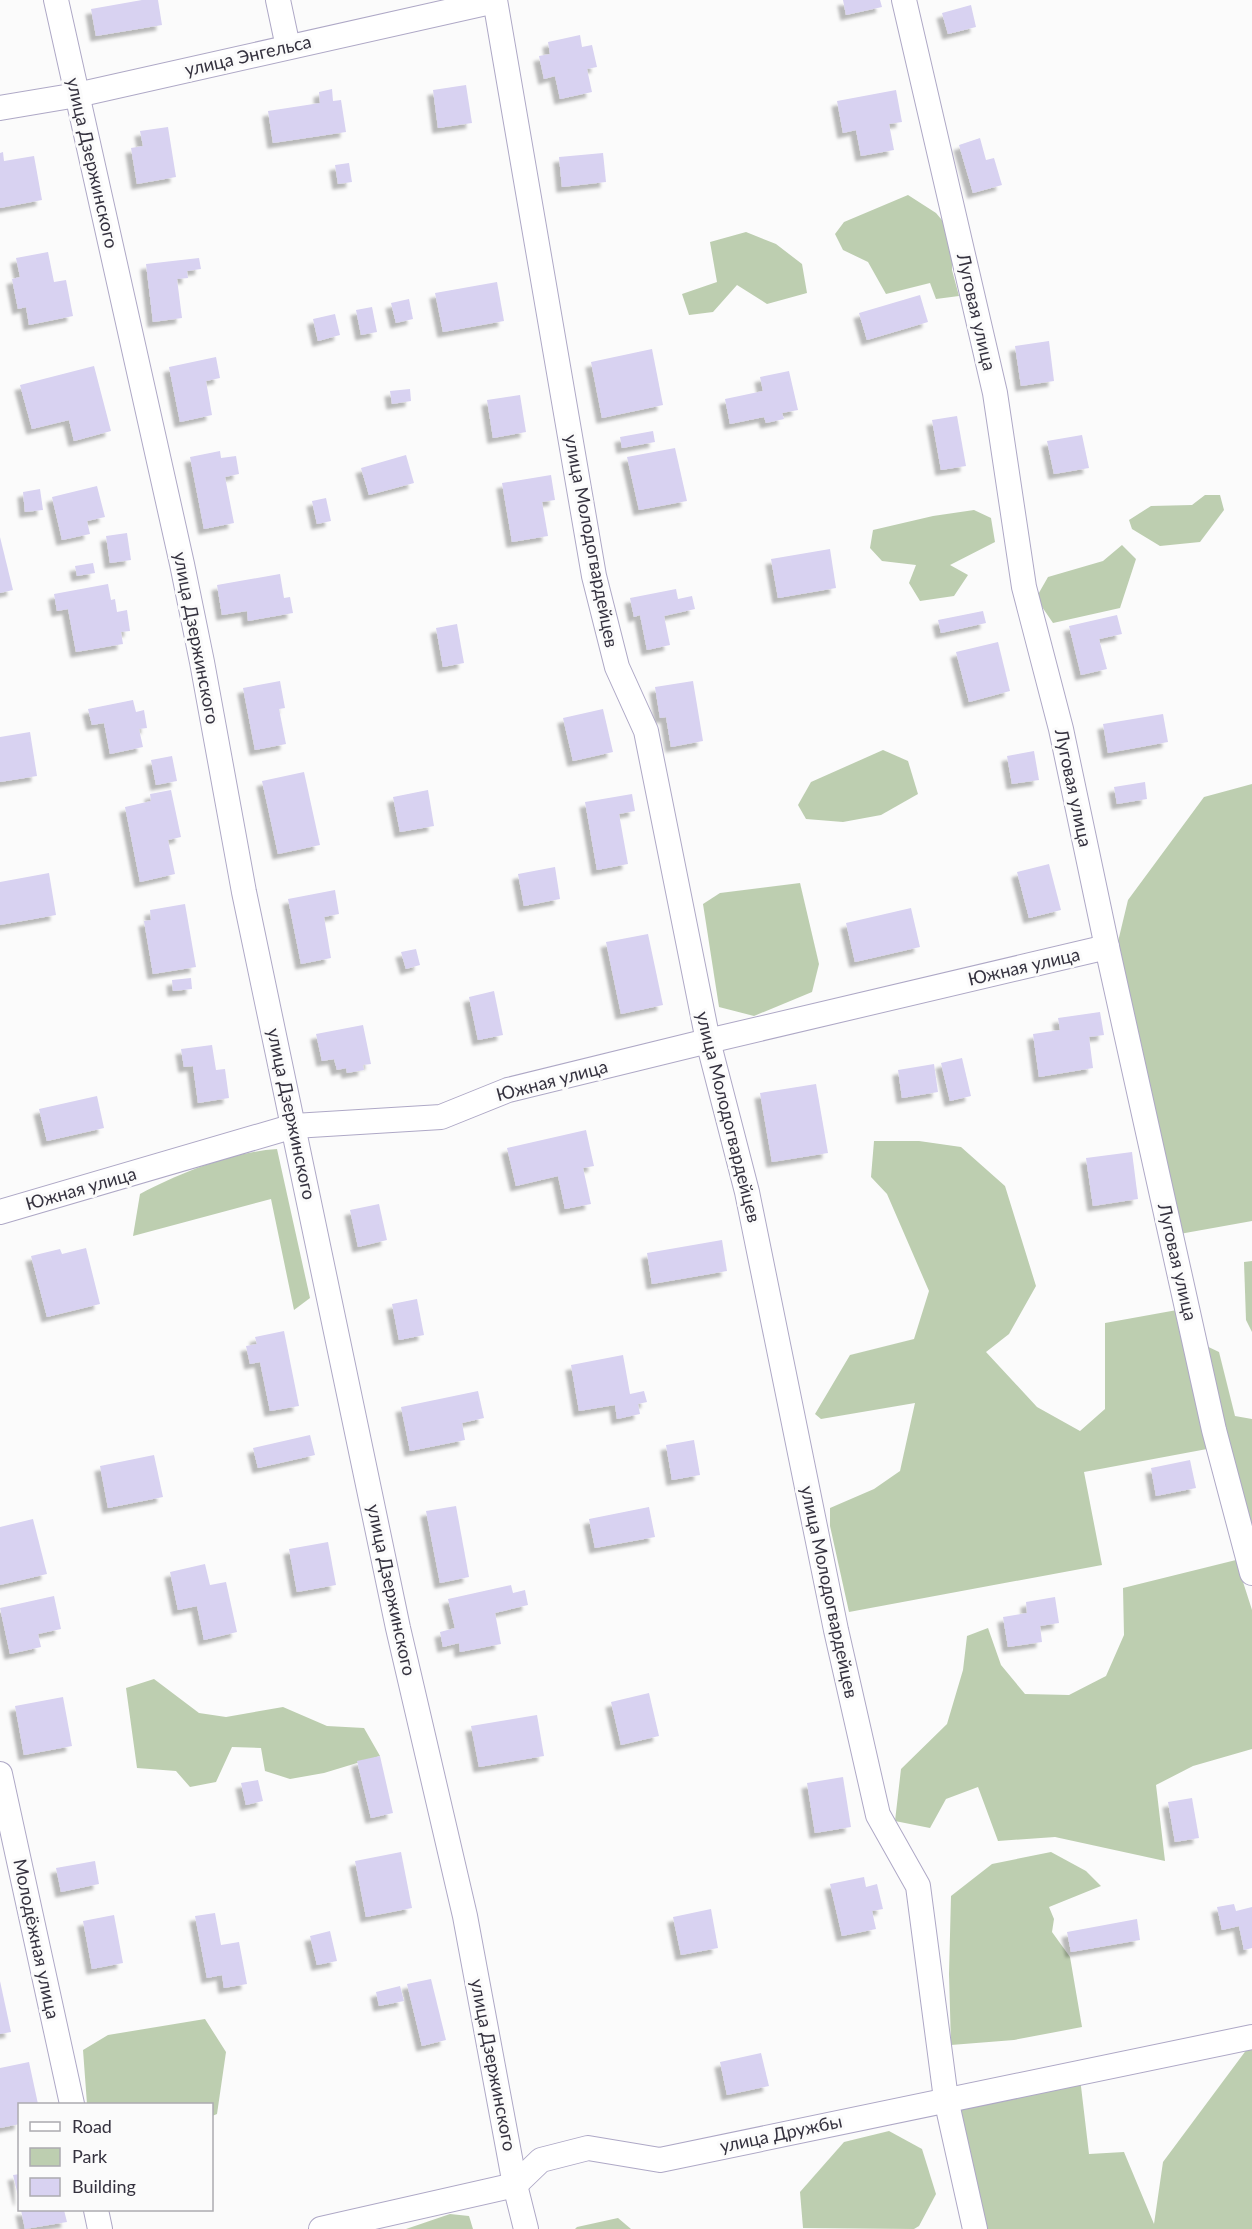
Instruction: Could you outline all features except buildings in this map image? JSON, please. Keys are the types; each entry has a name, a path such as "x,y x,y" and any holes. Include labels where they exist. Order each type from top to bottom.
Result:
{"street":[{"name":"улица Дзержинского","path":"56,0 182,564 244,892 398,1628 465,1916 515,2185 526,2229"},
{"path":"278,0 288,47"},
{"name":"Луговая улица","path":"904,0 995,393 1024,587 1061,729 1214,1430 1252,1573"},
{"name":"улица Энгельса","path":"0,108 77,95 495,1"},
{"name":"улица Молодогвардейцев","path":"495,1 594,576 617,667 646,731 708,1041 747,1192 836,1630 878,1815 918,1886 946,2099 975,2229"},
{"name":"Южная улица","path":"0,1212 294,1126 441,1117 508,1090 1107,947"},
{"name":"Молодёжная улица","path":"0,1774 72,2103"},
{"name":"улица Дружбы","path":"515,2185 541,2160 588,2148 660,2160 1252,2037"},
{"path":"321,2229 515,2185"},
{"path":"96,2211 100,2229"}],"green space":[{"path":"908,195 936,213 952,232 952,270 959,296 936,299 930,283 886,294 868,262 843,250 835,234 844,222"},
{"path":"746,232 776,244 802,264 807,293 767,304 737,285 713,312 689,315 682,294 717,282 710,242"},
{"path":"1205,495 1220,495 1224,510 1200,542 1160,546 1132,529 1129,520 1151,506 1192,505"},
{"path":"974,510 991,518 995,542 950,565 968,575 954,596 920,601 909,583 916,565 882,561 870,548 873,530 933,516"},
{"path":"1122,545 1136,559 1120,608 1053,623 1036,598 1048,577 1103,561"},
{"path":"883,750 908,761 918,794 881,815 843,822 806,819 798,805 811,782"},
{"path":"1252,784 1252,1221 1174,1235 1142,1047 1116,950 1128,900 1204,797"},
{"path":"800,883 819,964 812,992 754,1016 719,1007 703,904 720,893"},
{"path":"874,1141 919,1141 961,1147 1005,1186 1036,1286 1009,1334 986,1352 1037,1407 1080,1431 1105,1409 1105,1323 1177,1310 1207,1449 1084,1472 1102,1565 849,1612 830,1526 830,1508 874,1489 900,1471 915,1403 821,1419 815,1414 850,1355 914,1339 929,1291 887,1194 871,1177"},
{"path":"277,1149 310,1298 294,1310 271,1199 133,1236 140,1194 224,1159"},
{"path":"1252,1261 1252,1332 1246,1320 1244,1262"},
{"path":"1198,1342 1219,1352 1235,1416 1252,1419 1252,1545"},
{"path":"1236,1560 1252,1610 1252,1749 1193,1766 1156,1785 1165,1861 1055,1837 998,1841 978,1787 946,1799 930,1828 895,1821 901,1769 947,1724 963,1670 967,1636 988,1628 1001,1665 1025,1694 1069,1695 1106,1676 1124,1635 1123,1588"},
{"path":"154,1679 199,1713 226,1717 283,1707 327,1726 364,1728 380,1756 324,1773 290,1779 265,1771 261,1748 232,1747 216,1782 190,1787 176,1771 137,1768 126,1688"},
{"path":"1051,1852 1086,1871 1101,1886 1049,1907 1054,1919 1052,1932 1070,1957 1082,2027 1014,2040 951,2045 949,1974 951,1896 992,1864"},
{"path":"205,2019 226,2052 217,2114 213,2116 213,2103 87,2103 83,2050 108,2035"},
{"path":"1252,2045 1252,2229 982,2229 951,2106 1080,2078 1089,2154 1124,2152 1154,2224 1163,2162"},
{"path":"889,2131 922,2149 936,2194 919,2226 914,2229 803,2228 800,2192 844,2142"},
{"path":"450,2214 469,2216 473,2229 406,2229"},
{"path":"618,2218 631,2229 575,2229 577,2227"}]}
